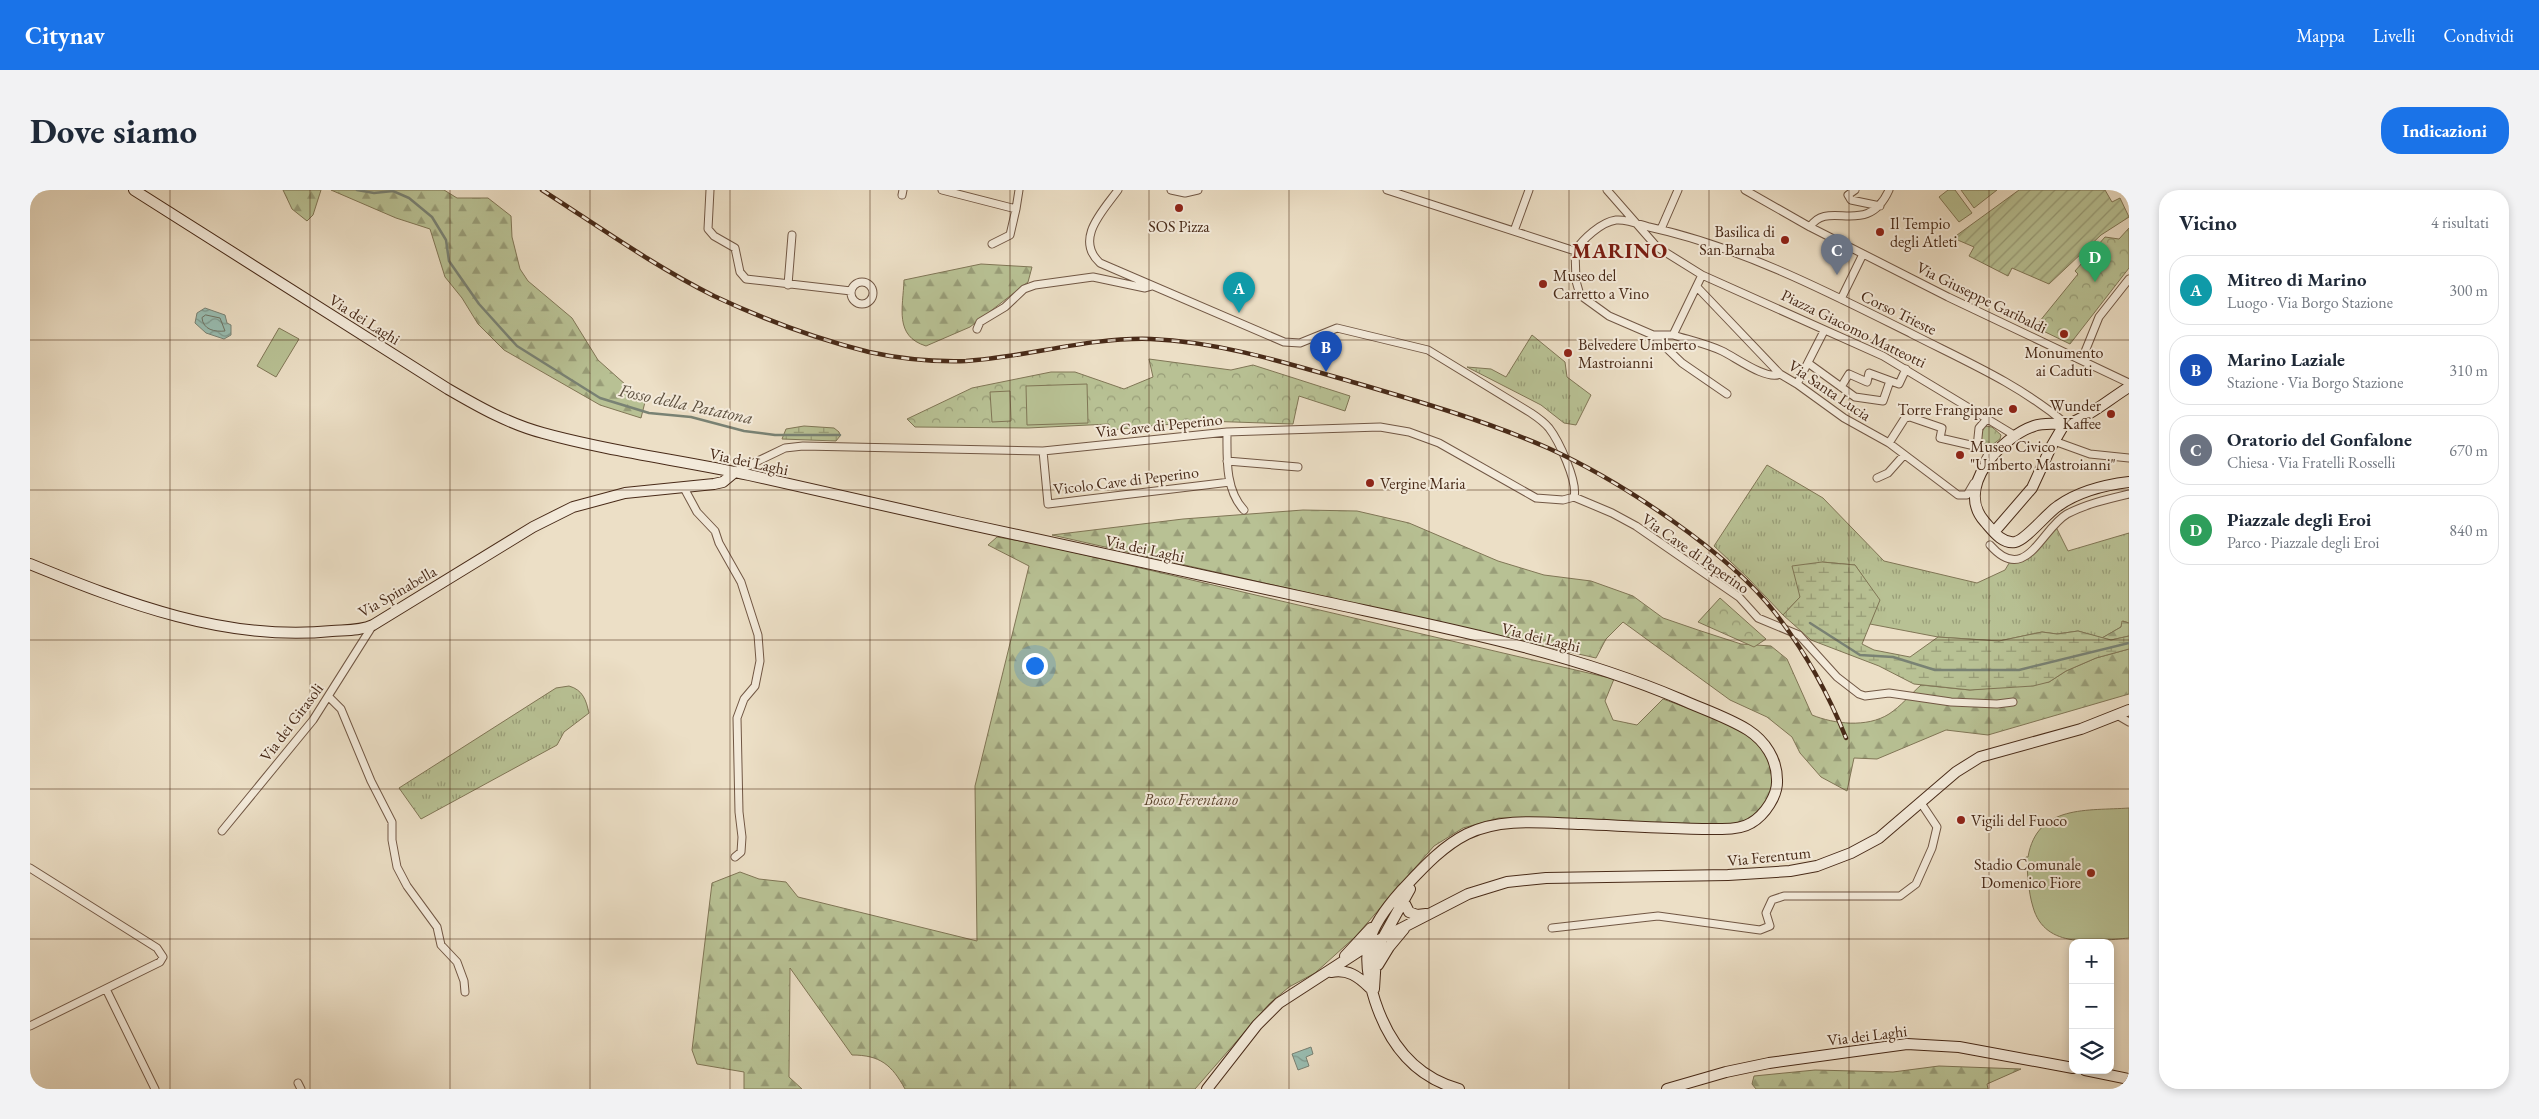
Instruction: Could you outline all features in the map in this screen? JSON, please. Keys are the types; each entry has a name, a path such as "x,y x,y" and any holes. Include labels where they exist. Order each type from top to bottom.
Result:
{"main road":[{"name":"Via dei Laghi","path":"134,190 448,389 508,421 544,434 601,447 735,472 1094,553 1400,618 1560,656 1635,681 1734,722 1760,740 1771,754 1777,782 1773,798 1758,818 1744,826 1714,829 1510,823 1481,829 1463,836 1421,870 1379,918 1367,946 1366,966 1372,993 1384,1027 1399,1050 1425,1074 1453,1088"},
{"path":"2129,385 2073,422 2040,424 2014,436 1995,450 1981,474 1974,494 1978,513 1994,532 2006,541 2018,541 2047,514 2066,500 2093,489 2129,482"},
{"path":"1994,532 2032,488 2054,441 2065,423"},
{"name":"Via Spinabella","path":"30,564 142,607 225,626 296,634 356,630 373,624 484,556 560,513 610,496 723,482 735,472"},
{"name":"Via Ferentum","path":"1327,973 1367,946 1427,914 1476,891 1521,880 1567,877 1728,875 1810,868 1845,856 1871,842 1921,803 1956,772 1980,757 2080,729 2129,710"},
{"name":"Via dei Laghi","path":"1372,993 1376,957 1382,938 1421,870"},
{"path":"1403,900 1407,909 1412,914 1427,914"},
{"path":"1207,1089 1268,1014 1295,992 1327,973 1379,918"},
{"path":"1375,973 1389,947 1408,924"},
{"path":"1327,973 1340,971 1352,973 1372,993"},
{"name":"Via dei Laghi","path":"1667,1089 1769,1063 1902,1045 1959,1047 2069,1067"},
{"path":"2105,1074 2129,1079"}],"street":[{"path":"710,190 708,229 714,236 735,248 742,276 750,281 851,291"},
{"path":"942,190 1016,209"},
{"path":"992,244 1010,235 1019,190"},
{"path":"1118,190 1091,227 1089,246 1092,254 1100,263 1292,344 1308,341 1337,328 1428,350 1531,413 1545,424 1564,456 1574,485 1574,497"},
{"path":"1171,190 1185,193 1198,190"},
{"path":"1387,190 1575,251"},
{"path":"1514,231 1529,190"},
{"path":"1607,190 1657,247 1702,275 1673,335"},
{"path":"1661,229 1678,190"},
{"name":"Via Giuseppe Garibaldi","path":"1745,190 1810,227 1948,297 2083,356 2129,385"},
{"path":"1855,190 1848,195 1851,200 1880,206"},
{"path":"1810,227 1817,219 1823,217 1869,214 1880,206 1889,190"},
{"path":"1623,210 1621,216 1603,225 1580,243 1575,251 1576,281 1580,295 1610,316 1653,335 1682,362 1727,394"},
{"path":"1615,220 1634,223"},
{"name":"Corso Trieste","path":"1634,223 1661,229 1742,256 1841,299 1998,377 2035,399 2065,423"},
{"path":"788,285 792,235"},
{"path":"1841,299 1863,254"},
{"name":"Piazza Giacomo Matteotti","path":"1702,275 1775,306 1824,331 1883,356 2014,436"},
{"path":"977,329 980,322 1005,307 1024,289 1035,285 1093,277 1145,288 1152,286"},
{"path":"2083,356 2100,317 2129,279"},
{"name":"Via Santa Lucia","path":"1697,287 1780,374 1844,418 1889,443 1950,490 1965,497 1970,493 1995,450"},
{"path":"1797,384 1824,331"},
{"path":"1653,335 1673,335 1722,351 1756,370 1776,376 1780,374"},
{"path":"1808,363 1855,397 1883,400 1890,381"},
{"path":"1841,387 1849,374 1867,382 1869,373 1899,384 1906,369"},
{"path":"1889,443 1907,417 1942,428 1940,438 1995,450"},
{"path":"1976,447 1980,428 1986,420"},
{"name":"Via Cave di Peperino","path":"735,472 785,448 803,446 1043,451 1227,432 1316,430 1369,426 1394,428 1446,446 1536,498 1563,500 1574,497 1604,509 1636,526 1739,597 1758,618 1799,635 1837,677 1859,694 1866,696 1889,692 1950,702 1997,704 2013,702"},
{"path":"1227,432 1226,461 1230,482 1237,502 1244,510"},
{"path":"2054,441 2090,454 2129,458"},
{"name":"Vicolo Cave di Peperino","path":"1043,451 1048,504 1230,482"},
{"path":"1877,478 1888,473 1904,454"},
{"path":"1226,461 1298,467"},
{"path":"684,488 697,512 715,531 719,543 741,582 758,635 760,661 755,686 744,699 737,718 739,812 742,837 741,852 735,858"},
{"path":"1990,545 2006,557 2022,558 2032,553 2052,527 2066,515 2092,504 2129,494"},
{"name":"Via dei Girasoli","path":"222,830 313,720 373,624"},
{"path":"328,697 341,709 371,781 392,822 392,840 398,867 407,886 436,927 441,945 456,962 464,981 464,992"},
{"path":"2117,715 2129,722"},
{"path":"1552,928 1658,916 1760,930 1770,926 1766,913 1772,900 1784,896 1900,896 1916,884 1932,848 1937,827 1921,803"},
{"path":"30,868 162,953 161,961 30,1026"},
{"path":"106,989 156,1089"}],"green space":[{"path":"283,190 321,190 313,215 307,221 292,209"},
{"path":"331,190 444,190 457,198 488,198 511,216 512,237 520,269 528,281 572,318 598,360 645,402 641,418 600,405 504,350 478,324 462,298 445,277 430,229 396,218"},
{"path":"1948,190 1955,190 1972,213 1959,222 1939,197"},
{"path":"1961,190 1997,190 1974,208"},
{"path":"2019,190 2105,190 2112,202 2120,198 2129,217 2101,235 2049,284 2012,268 2008,276 1969,256 1974,247 1953,238"},
{"path":"2129,228 2129,268 2070,344 2035,327 2078,274 2075,271 2105,237 2119,239"},
{"path":"981,264 1032,267 1028,282 970,327 926,346 909,335 905,328 902,311 904,280"},
{"path":"279,328 299,339 276,377 257,366"},
{"path":"1532,335 1565,362 1567,377 1591,395 1576,425 1564,423 1541,405 1467,367 1491,369 1506,377"},
{"path":"1149,359 1231,370 1253,365 1350,396 1345,411 1299,396 1293,424 1204,421 1109,430 1109,424 1028,428 915,427 907,419 972,388 1051,372 1075,372 1124,389 1153,377"},
{"path":"1087,384 1088,423 1027,425 1026,386"},
{"path":"1010,391 1011,421 992,422 990,392"},
{"path":"804,426 834,428 839,432 840,436 836,441 782,439 786,429"},
{"path":"1984,426 1992,427 2001,435 2000,439 1992,445 1979,443"},
{"path":"1767,465 1823,498 1884,561 1977,583 2005,570 2011,560 2032,555 2055,525 2068,551 2129,533 2129,623 2123,621 2121,627 2102,638 2078,631 2057,634 2042,632 1999,641 1938,637 1870,624 1879,600 1855,565 1822,562 1800,597 1783,615 1714,546"},
{"path":"1303,510 1357,511 1409,523 1498,561 1544,575 1591,581 1633,596 1663,618 1698,630 1741,644 1771,646 1787,659 1812,715 1830,721 1861,723 1880,718 1897,708 1921,685 1970,690 2049,682 2066,671 2096,658 2129,649 2129,694 1988,735 1946,730 1877,759 1854,758 1847,791 1821,777 1800,753 1792,737 1767,717 1730,700 1623,622 1606,639 1596,658 1052,535 1183,519"},
{"name":"Bosco Ferentano","path":"997,537 1038,544 1614,679 1605,701 1613,720 1637,725 1663,699 1705,714 1735,728 1760,745 1769,760 1772,789 1768,799 1753,816 1742,822 1720,826 1499,818 1463,828 1434,846 1355,937 1315,973 1289,987 1269,1004 1195,1089 905,1089 890,1068 878,1059 862,1055 852,1055 790,968 789,1077 802,1089 744,1089 744,1072 697,1064 692,1050 712,883 740,872 759,879 786,882 798,897 977,941 975,786 1029,566 988,545"},
{"path":"1822,562 1855,565 1880,600 1862,644 1874,650 1910,657 1938,637 1999,641 2042,632 2057,634 2078,631 2111,640 2129,636 2129,649 2096,658 2066,671 2049,682 2033,686 1970,690 1914,684 1879,666 1811,640 1783,615 1800,597 1792,566"},
{"path":"1720,598 1766,639 1754,647 1698,622"},
{"path":"2122,621 2129,623 2129,636 2111,640 2102,638 2121,627"},
{"path":"569,686 581,693 589,713 564,732 557,745 421,819 399,788 556,688"},
{"path":"2129,808 2129,938 2069,939 2048,930 2039,921 2030,895 2026,857 2028,857 2033,840 2042,827 2053,819 2066,814 2097,809"},
{"path":"1939,1066 2021,1069 1987,1084 1988,1089 1756,1089 1752,1084 1754,1076 1815,1070 1893,1072"}],"water":[{"path":"205,308 225,315 227,323 231,325 231,335 224,339 206,333 195,323 197,313"},
{"path":"1311,1047 1313,1054 1306,1057 1309,1066 1298,1070 1292,1054"}],"waterway":[{"name":"Fosso della Patatona","path":"357,190 374,193 393,191 409,198 432,217 446,240 449,261 479,304 517,346 600,398 649,413 691,417 744,431 775,435 840,435"},
{"name":"Fosso della Patatona","path":"1810,623 1860,655 1893,657 1935,670 2019,670 2129,643"}],"railway":[{"path":"542,190 648,259 714,296 790,328 869,352 917,360 966,361 1128,339 1151,339 1203,344 1255,355 1405,397 1525,438 1576,462 1639,498 1731,566 1756,590 1787,629 1824,689 1846,738"}],"place":[{"name":"SOS Pizza","path":"1179,208"},
{"name":"Il Tempio degli Atleti","path":"1880,232"},
{"name":"Basilica di San Barnaba","path":"1785,240"},
{"name":"Oratorio del Gonfalone","path":"1837,275"},
{"name":"Piazzale degli Eroi","path":"2095,282"},
{"name":"Museo del Carretto a Vino","path":"1543,284"},
{"name":"Mitreo di Marino","path":"1239,313"},
{"name":"Monumento ai Caduti","path":"2064,334"},
{"name":"Belvedere Umberto Mastroianni","path":"1568,353"},
{"name":"Marino Laziale","path":"1326,372"},
{"name":"Torre Frangipane","path":"2013,409"},
{"name":"Wunder Kaffee","path":"2111,414"},
{"name":"Museo Civico \"Umberto Mastroianni\"","path":"1960,455"},
{"name":"Vergine Maria","path":"1370,483"},
{"name":"Vigili del Fuoco","path":"1961,820"},
{"name":"Stadio Comunale Domenico Fiore","path":"2091,873"}],"district":[{"name":"MARINO","path":"1620,251"}]}
